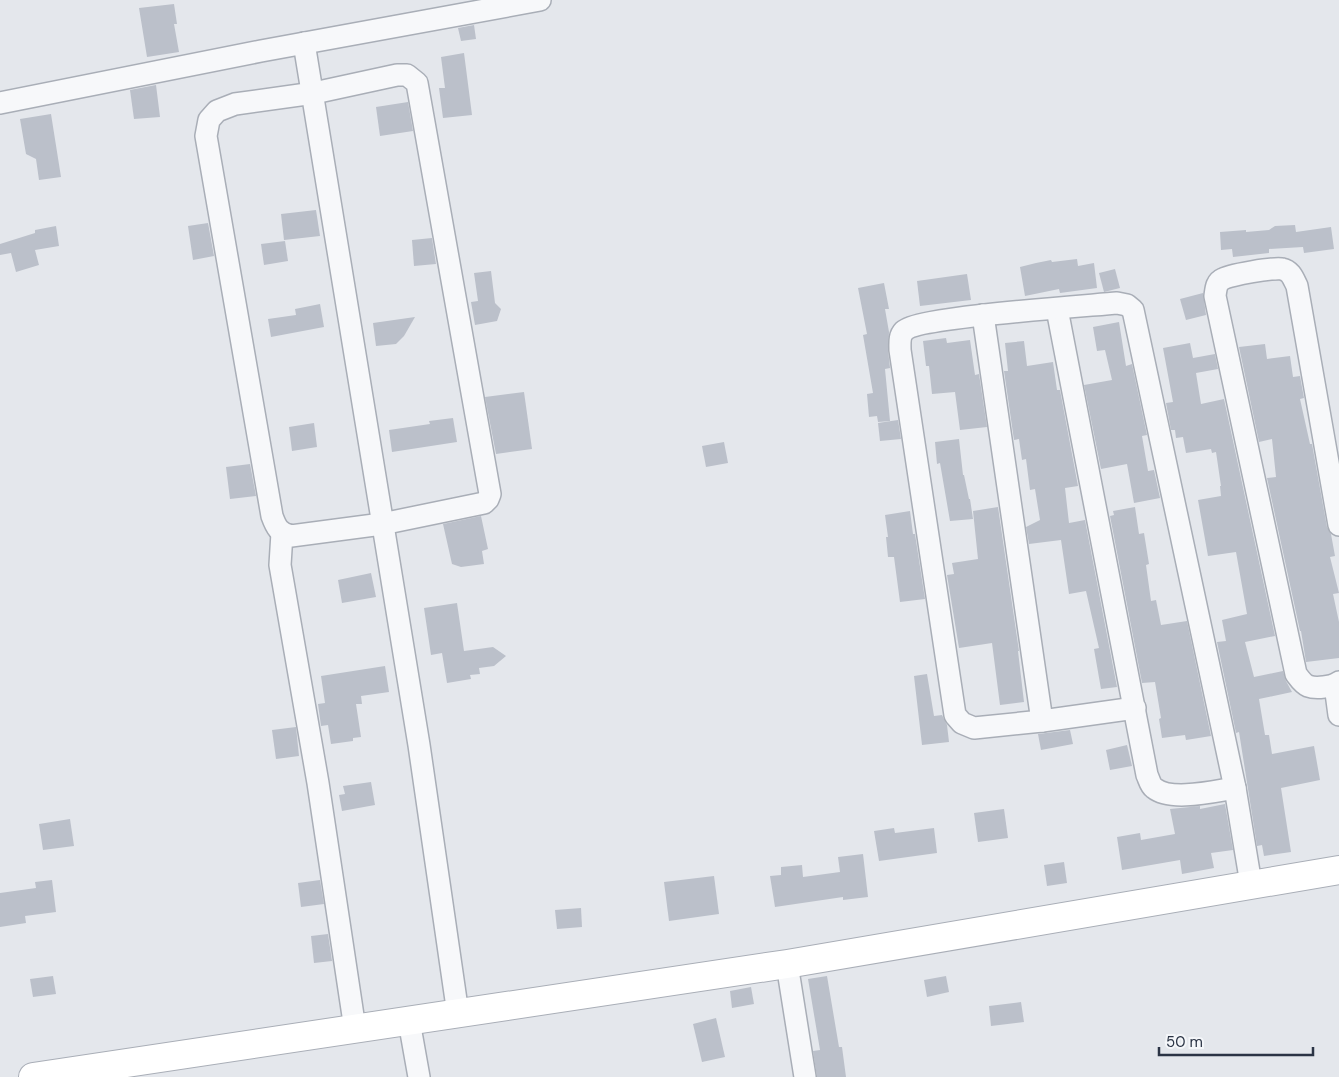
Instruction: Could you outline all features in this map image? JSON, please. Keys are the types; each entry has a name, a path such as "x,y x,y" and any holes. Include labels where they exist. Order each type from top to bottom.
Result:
{"street":[{"path":"0,104 304,43 540,0"},
{"path":"304,43 314,93 419,745 458,1014"},
{"path":"397,75 407,75 417,83 490,494 484,503 382,524 291,536 282,533 275,525 206,136 209,120 217,111 235,104 314,93 397,75"},
{"path":"1339,525 1297,286 1291,274 1283,269 1274,268 1223,278 1217,284 1215,296 1296,674 1305,685 1314,687 1337,683 1339,715"},
{"path":"1134,708 974,728 962,723 954,715 901,359 900,339 904,331 916,325 982,315 1117,303 1127,305 1133,310 1235,788 1250,884"},
{"path":"1056,309 1147,775 1152,788 1174,796 1235,788"},
{"path":"982,315 1042,721"},
{"path":"282,533 280,565 318,784 355,1029"},
{"path":"33,1077 787,964 1339,870"},
{"path":"787,964 805,1077"},
{"path":"409,1021 419,1077"}],"building":[{"path":"174,4 177,24 174,24 179,52 147,57 139,8"},
{"path":"474,25 476,39 461,41 458,28"},
{"path":"464,53 472,115 443,118 439,88 445,88 441,57"},
{"path":"156,85 160,117 134,119 130,90"},
{"path":"408,102 413,131 380,136 376,107"},
{"path":"51,114 61,177 39,180 36,159 26,154 20,119"},
{"path":"316,210 320,236 284,240 281,214"},
{"path":"208,223 214,256 193,260 188,226"},
{"path":"1295,225 1296,232 1331,227 1334,249 1304,253 1303,247 1269,249 1269,253 1233,257 1232,249 1221,250 1220,232 1269,230 1275,226"},
{"path":"56,226 59,246 35,250 39,265 16,272 11,253 0,255 0,244 35,233 35,230"},
{"path":"432,238 436,264 414,266 412,240"},
{"path":"285,241 288,261 264,265 261,244"},
{"path":"1077,259 1078,266 1094,263 1097,288 1060,293 1059,289 1025,296 1020,267 1051,260 1052,262"},
{"path":"1115,269 1120,288 1104,292 1099,273"},
{"path":"491,271 495,303 501,309 497,321 475,325 471,302 478,301 474,273"},
{"path":"967,274 971,300 920,306 917,281"},
{"path":"884,283 889,309 885,309 889,332 890,368 885,369 890,421 878,422 877,416 869,417 867,394 873,393 863,335 867,334 858,288"},
{"path":"1203,293 1206,315 1186,320 1180,299"},
{"path":"320,304 324,327 271,337 268,319 296,315 295,309"},
{"path":"415,317 404,336 396,344 376,346 373,323"},
{"path":"1119,322 1126,366 1132,364 1147,435 1142,436 1148,471 1154,470 1160,498 1134,503 1127,464 1101,469 1084,385 1112,380 1105,350 1097,351 1093,327"},
{"path":"946,338 947,343 970,340 975,375 979,374 987,427 960,430 955,392 932,394 929,366 926,366 923,341"},
{"path":"1024,341 1027,366 1053,362 1057,390 1060,390 1078,486 1065,488 1069,523 1085,520 1117,687 1101,689 1094,649 1099,648 1086,591 1069,594 1061,540 1029,544 1026,527 1040,520 1035,489 1030,490 1026,459 1022,460 1019,439 1014,440 1004,371 1008,371 1005,343"},
{"path":"1190,343 1193,358 1215,354 1218,369 1196,373 1201,404 1224,399 1275,636 1245,642 1254,677 1283,671 1292,692 1259,699 1265,735 1269,735 1272,754 1314,746 1320,780 1281,788 1291,852 1264,856 1262,845 1257,846 1239,732 1236,733 1217,642 1226,641 1222,620 1247,614 1236,552 1208,556 1198,500 1221,496 1216,452 1212,453 1211,449 1186,453 1183,437 1176,438 1175,430 1171,430 1166,403 1173,402 1163,348"},
{"path":"1265,344 1267,359 1290,356 1293,377 1300,376 1304,398 1300,399 1310,444 1312,444 1327,527 1331,534 1335,556 1330,557 1339,593 1333,594 1339,622 1339,658 1306,662 1301,631 1267,478 1276,477 1272,439 1259,442 1239,347"},
{"path":"524,392 532,449 496,454 485,397"},
{"path":"453,418 457,442 392,452 389,430 430,424 429,421"},
{"path":"898,420 901,439 880,441 878,423"},
{"path":"314,423 317,447 292,451 289,427"},
{"path":"959,439 963,475 970,499 973,519 950,521 940,463 937,464 935,442"},
{"path":"724,442 728,463 706,467 702,446"},
{"path":"250,464 256,496 230,499 226,467"},
{"path":"998,507 1019,651 1024,702 1000,705 992,643 959,648 947,575 954,574 952,563 978,559 973,511"},
{"path":"1135,507 1139,534 1144,533 1149,564 1146,565 1151,601 1156,600 1161,625 1187,621 1211,736 1186,740 1185,735 1162,738 1155,682 1142,683 1110,516 1114,515 1113,511"},
{"path":"910,511 925,599 900,602 894,557 888,557 885,515"},
{"path":"481,516 488,549 482,551 484,564 461,567 452,564 443,524"},
{"path":"371,573 376,597 342,603 338,580"},
{"path":"457,603 464,651 493,647 506,656 494,666 479,668 480,674 470,675 471,679 447,683 442,653 431,655 424,608"},
{"path":"385,666 389,692 361,696 362,704 356,704 361,737 353,738 353,741 331,744 328,725 321,726 318,704 325,703 321,676"},
{"path":"927,674 934,716 942,715 947,725 949,742 922,745 914,676"},
{"path":"296,727 299,756 276,759 272,730"},
{"path":"1070,730 1073,744 1041,750 1038,734"},
{"path":"1127,745 1132,766 1110,770 1106,750"},
{"path":"371,782 375,805 342,811 339,795 345,794 343,786"},
{"path":"1225,804 1233,850 1211,853 1214,868 1182,874 1180,860 1122,870 1117,837 1140,833 1141,840 1175,834 1170,809 1200,806 1200,809"},
{"path":"1004,809 1008,838 978,842 974,813"},
{"path":"70,819 74,846 43,850 39,824"},
{"path":"894,828 895,833 934,828 937,853 879,861 874,831"},
{"path":"863,854 868,897 843,900 843,897 775,907 770,876 781,875 781,867 802,865 803,877 840,872 838,857"},
{"path":"1064,862 1067,883 1047,886 1044,865"},
{"path":"714,876 719,914 669,921 664,882"},
{"path":"52,880 56,912 25,916 26,923 0,927 0,893 36,888 35,882"},
{"path":"320,880 324,904 301,907 298,883"},
{"path":"581,908 582,927 557,929 555,910"},
{"path":"328,934 332,961 314,963 311,936"},
{"path":"53,976 56,994 33,997 30,979"},
{"path":"827,976 839,1047 842,1047 846,1077 817,1077 813,1051 820,1050 808,979"},
{"path":"946,976 949,992 927,997 924,980"},
{"path":"751,987 754,1004 732,1008 730,991"},
{"path":"1021,1002 1024,1022 991,1026 989,1006"},
{"path":"716,1018 725,1057 702,1062 693,1024"}]}
